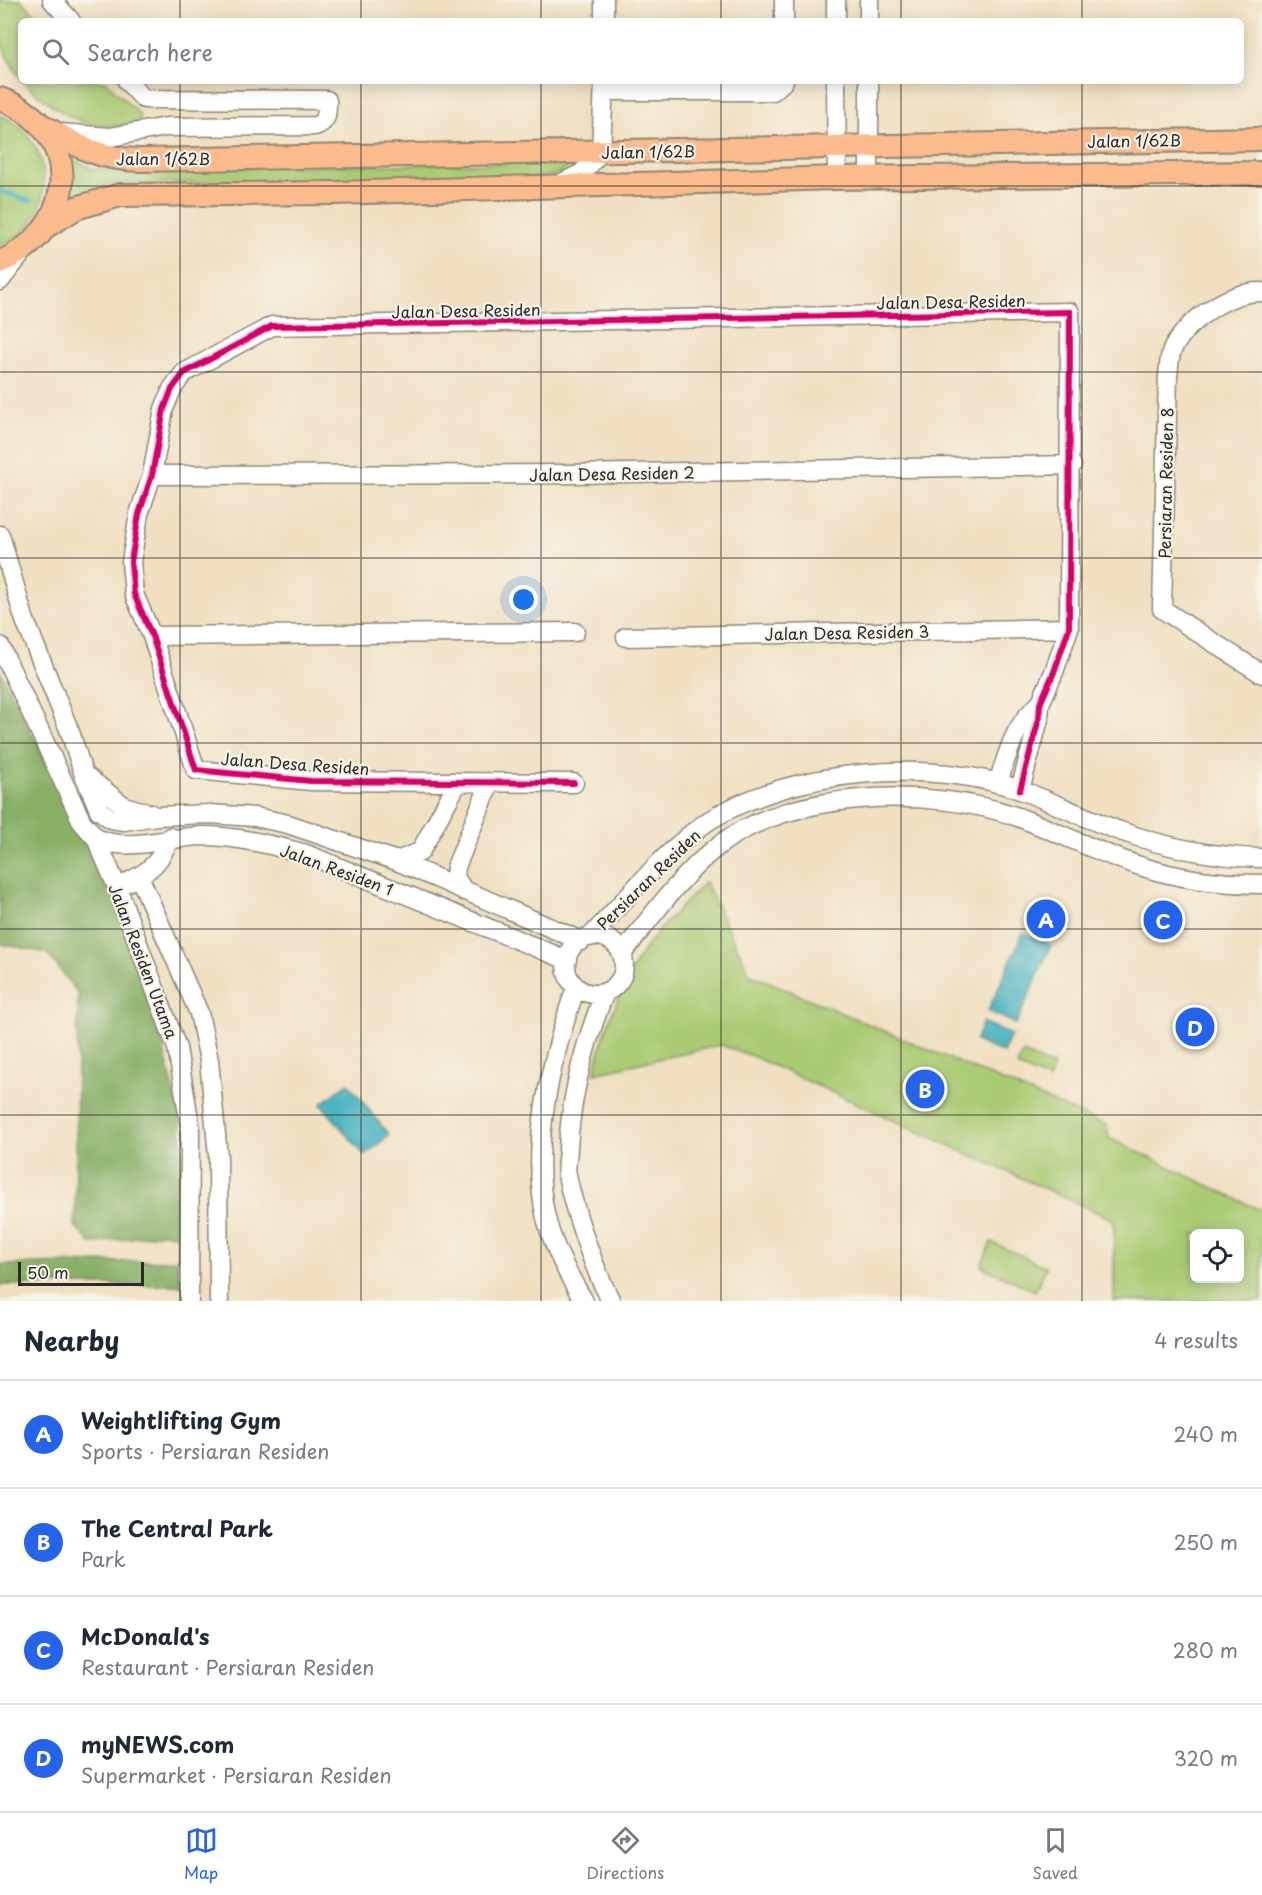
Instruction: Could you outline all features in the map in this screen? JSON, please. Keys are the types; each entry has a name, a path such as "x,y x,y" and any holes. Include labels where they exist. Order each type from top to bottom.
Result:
{"main road":[{"path":"0,79 9,102 47,129 56,148 62,174 60,200 50,224 38,240 22,253 0,262"},
{"name":"Jalan 1/62B","path":"47,129 83,150 110,158 126,159 869,148 1169,139 1262,139"},
{"name":"Jalan 1/62B","path":"50,224 76,208 120,195 554,187 837,178 1262,173"}],"street":[{"path":"52,0 69,18"},
{"path":"604,0 604,18"},
{"path":"784,0 784,18"},
{"path":"836,0 836,18"},
{"path":"869,0 869,18"},
{"path":"47,129 110,137 128,136 166,127 315,126 322,124 327,118 327,100 144,99 130,84"},
{"path":"554,187 582,172 601,152 604,86 773,91 781,84"},
{"path":"836,84 837,178"},
{"path":"869,84 869,178"},
{"path":"0,281 22,253"},
{"name":"Persiaran Residen 8","path":"1262,292 1247,292 1226,300 1184,332 1171,350 1168,376 1162,609 1262,674"},
{"name":"Jalan Desa Residen","path":"574,783 457,784 311,780 196,770 152,636 139,612 134,594 131,562 143,495 152,475 164,409 172,389 184,373 272,326 1070,312 1072,465 1069,628 1040,704 1040,719 1020,790"},
{"name":"Jalan Desa Residen 2","path":"152,475 572,474 1072,465"},
{"path":"0,534 24,618 70,732 84,775 99,810 111,819 96,838"},
{"name":"Jalan Desa Residen 3","path":"626,637 1069,628"},
{"path":"152,636 575,632"},
{"name":"Jalan Residen Utama","path":"0,646 82,822 96,838 117,886 177,1048 190,1125 189,1301"},
{"name":"Jalan Desa Residen","path":"998,783 1013,737 1026,715 1040,704"},
{"name":"Persiaran Residen","path":"585,939 684,840 710,821 752,798 792,784 834,777 935,774 998,783 1119,830 1160,842 1204,853 1262,858"},
{"path":"84,775 124,806 156,816"},
{"path":"464,891 455,877 456,867 490,783"},
{"path":"398,861 420,852 457,784"},
{"name":"Persiaran Residen","path":"622,954 700,862 738,833 765,820 801,809 866,799 917,797 988,808 1015,816 1138,865 1218,884 1262,884"},
{"name":"Jalan Residen 1","path":"111,819 124,821 156,816 209,814 255,817 288,824 398,861 464,891 585,939"},
{"name":"Jalan Residen 1","path":"96,838 116,844 170,837 203,836 246,840 306,854 567,960"},
{"path":"117,886 155,867 162,858 170,837"},
{"name":"Jalan Residen Utama","path":"139,876 199,1013 209,1060 218,1156 219,1301"},
{"path":"606,992 590,994 576,987 567,970 570,953 585,939 609,940 622,954 623,972 620,981 606,992 590,1031 577,1084 569,1135 567,1174 598,1278 611,1301"},
{"path":"576,987 555,1058 544,1122 542,1175 546,1216 553,1242 584,1301"}],"green space":[{"path":"0,0 21,0 39,18 18,18 18,75 5,52 0,24"},
{"path":"26,84 108,84 140,115 140,122 105,126 90,124 62,112"},
{"path":"0,115 19,126 32,142 41,161 44,181 42,201 34,220 20,235 0,245"},
{"path":"68,157 93,169 577,162 554,176 520,179 108,184 86,189 69,198"},
{"path":"0,671 111,888 158,1026 180,1115 186,1222 184,1285 0,1285 0,1265 180,1260 182,1236 163,1233 91,1244 75,1226 78,993 47,953 0,944"},
{"path":"705,882 750,974 1106,1125 1109,1138 1262,1211 1262,1301 1114,1301 1114,1220 752,1056 721,1045 595,1073 608,1024 631,971 648,944"},
{"path":"1023,1053 1054,1067 1049,1080 1017,1066"},
{"path":"991,1242 1046,1267 1035,1291 981,1266"}],"water":[{"path":"1023,933 1051,945 1016,1024 988,1011"},
{"path":"983,1022 1011,1035 1003,1053 975,1041"},
{"path":"348,1083 389,1135 365,1156 321,1104"}],"waterway":[{"path":"0,191 30,201"}],"cycle path":[{"path":"574,783 311,781 196,770 152,636 134,594 131,562 139,514 152,475 164,409 172,389 184,373 272,326 1070,312 1069,628 1040,704 1039,719 1020,790"}],"place":[{"name":"Weightlifting Gym","path":"1046,919"},
{"name":"McDonald's","path":"1163,920"},
{"name":"myNEWS.com","path":"1195,1027"},
{"name":"The Central Park","path":"925,1089"}]}
